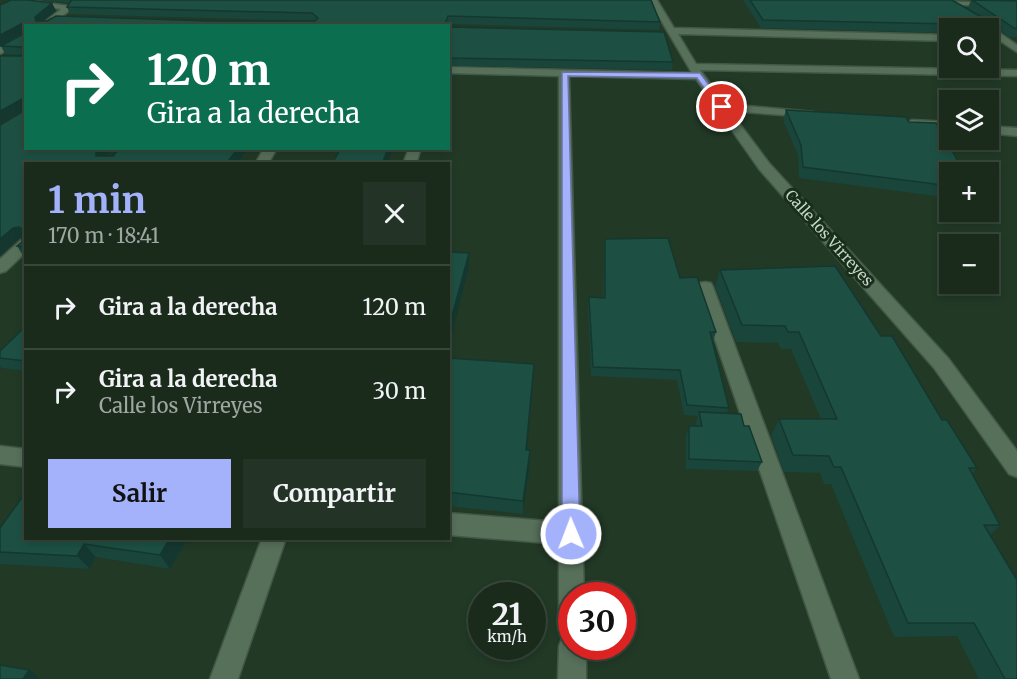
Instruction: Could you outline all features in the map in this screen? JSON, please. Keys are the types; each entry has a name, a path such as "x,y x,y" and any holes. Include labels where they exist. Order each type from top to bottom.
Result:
{"street":[{"name":"Calle los Virreyes","path":"653,0 669,34 764,166 940,363 1017,468"},
{"path":"884,0 1017,4"},
{"path":"948,1 969,15"},
{"path":"35,3 66,7 57,18 47,24"},
{"path":"57,18 68,19"},
{"path":"669,34 939,38"},
{"path":"999,36 1017,49"},
{"path":"0,51 24,37"},
{"path":"999,40 1005,40"},
{"path":"450,70 564,74 696,71 1017,73"},
{"path":"564,74 572,582"},
{"path":"722,107 824,115"},
{"path":"904,122 939,125"},
{"path":"999,130 1017,132"},
{"path":"0,268 24,245"},
{"path":"705,287 844,679"},
{"path":"0,455 24,458"},
{"path":"450,524 571,534"},
{"path":"224,679 273,540"},
{"path":"572,660 572,679"}],"building":[{"path":"11,0 52,3 35,17 36,21 47,21 56,16 211,21 315,21 318,18 312,13 67,7 70,0 651,0 660,22 448,16 445,24 24,24 24,150 98,150 96,156 113,156 118,150 236,150 228,162 24,162 24,247 17,246 22,242 22,229 19,227 13,228 0,239 0,125 22,112 22,99 0,111 0,56 23,56 23,47 1,46 23,34 23,23 0,35 0,5"},
{"path":"750,0 952,0 983,18 939,18 939,24 763,20"},
{"path":"972,0 1017,1 1017,29"},
{"path":"450,27 664,32 673,62 450,58"},
{"path":"786,110 906,117 909,122 936,123 939,128 939,150 951,150 958,162 939,162 939,185 803,167 801,145"},
{"path":"340,150 387,150 383,162 333,162"},
{"path":"668,238 680,278 697,277 716,332 710,332 729,408 687,405 680,370 593,367 589,297 605,298 605,239"},
{"path":"450,252 469,253 450,324"},
{"path":"835,266 881,336 892,336 942,420 947,420 977,468 969,468 1000,525 984,525 1017,580 1017,679 1005,679 974,623 908,623 841,467 834,467 829,456 793,455 779,419 837,419 799,332 788,332 785,326 742,325 720,270"},
{"path":"24,328 24,361 0,358 0,351"},
{"path":"450,358 534,364 526,450 530,450 523,501 450,492"},
{"path":"699,412 741,414 744,426 749,426 762,462 689,459 689,426 702,426"},
{"path":"24,495 24,540 169,540 160,555 84,544 77,556 0,552 0,528"},
{"path":"0,665 29,670 23,679 0,679"}],"route":[{"path":"571,534 564,74 700,76 722,107"}]}
